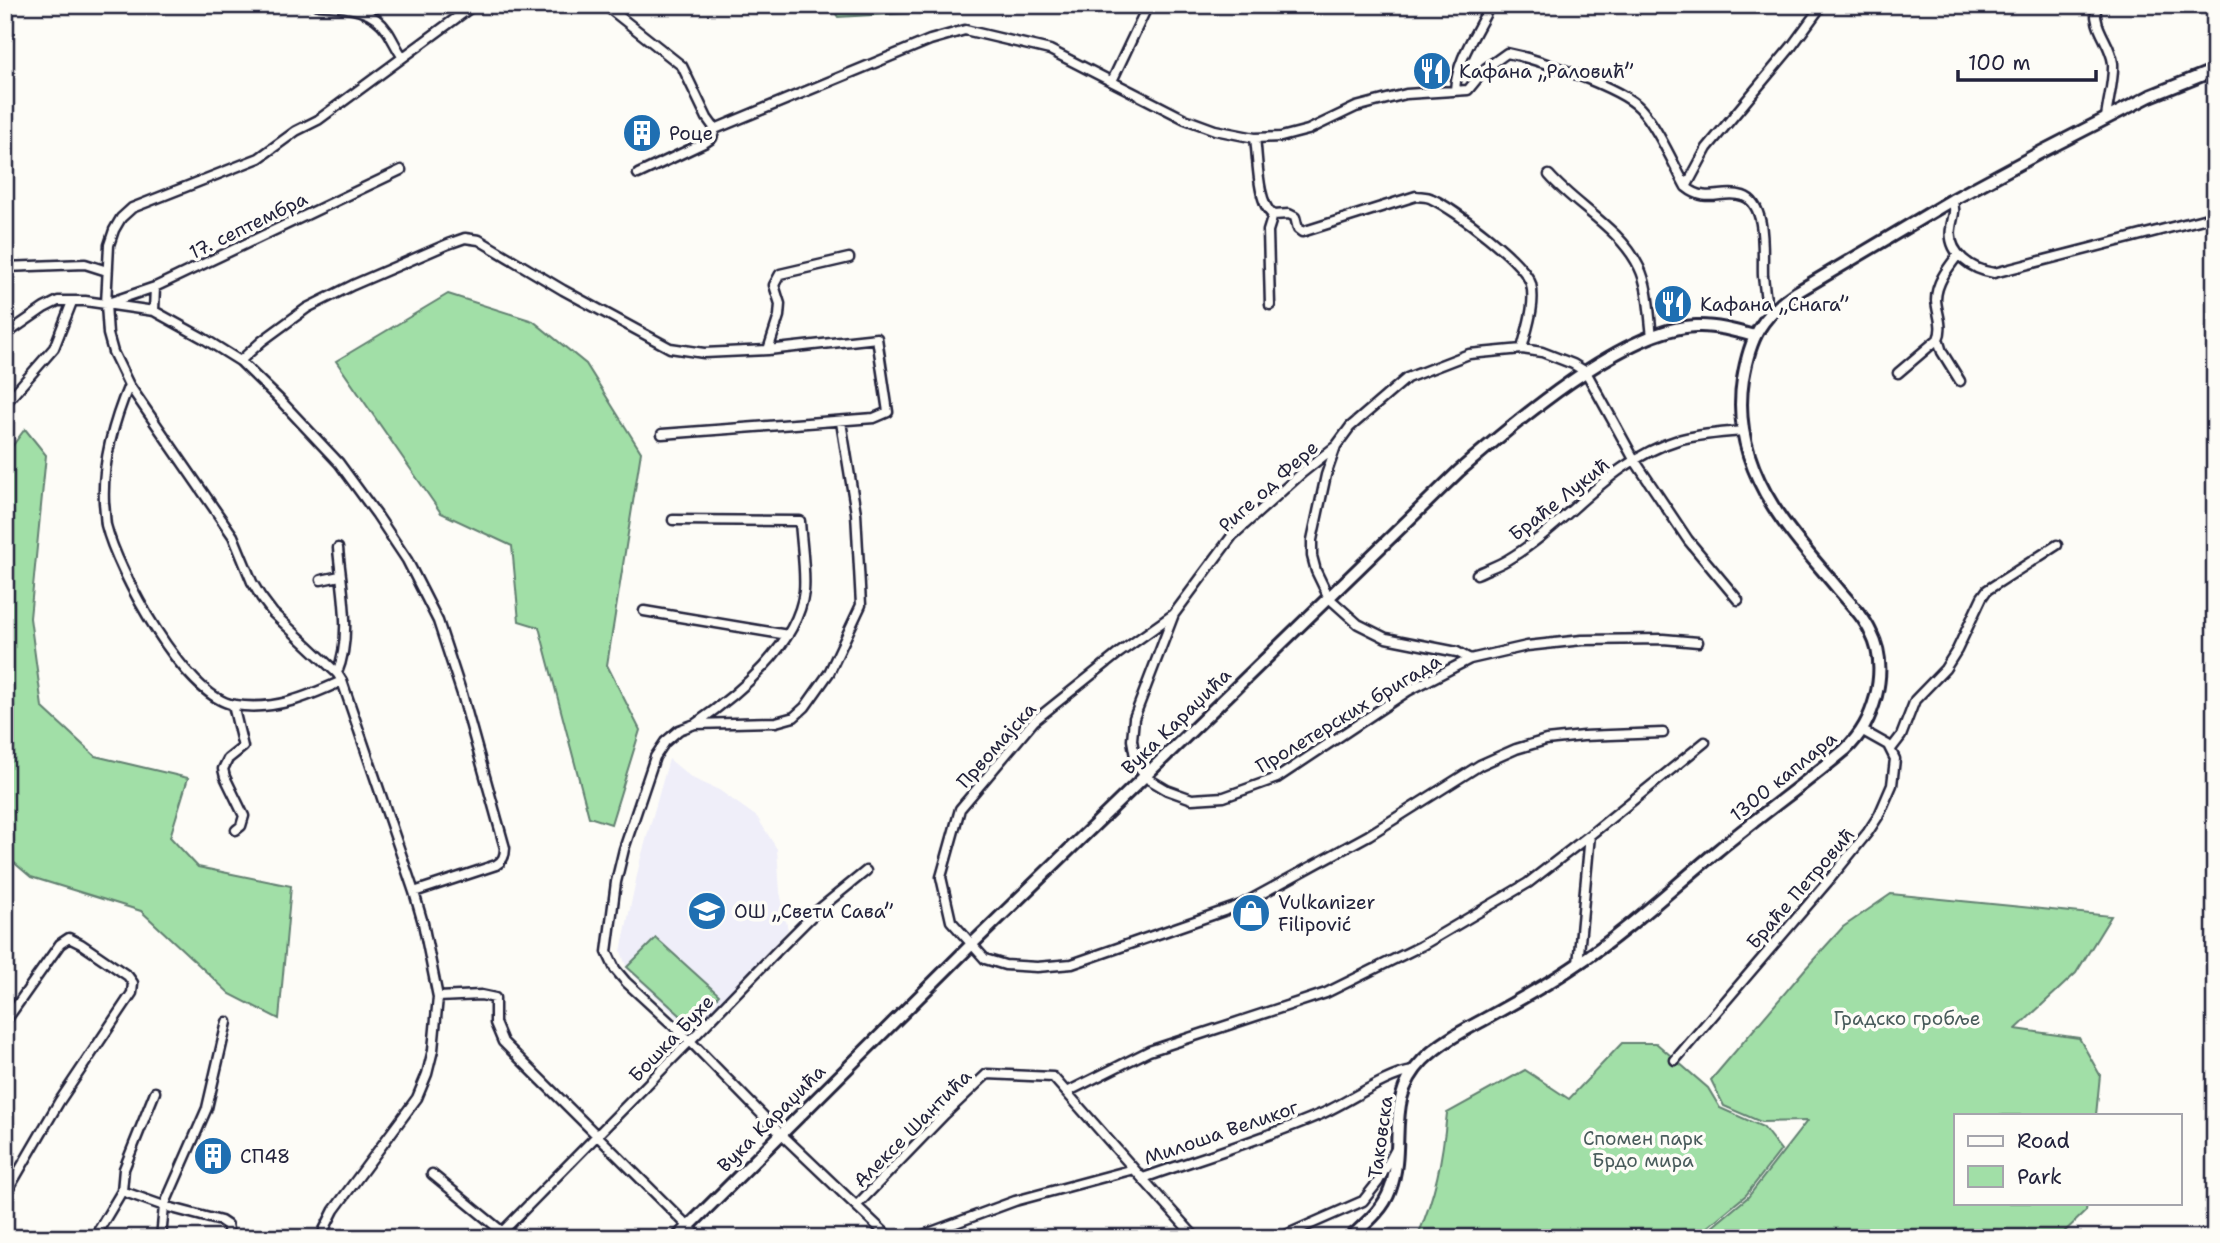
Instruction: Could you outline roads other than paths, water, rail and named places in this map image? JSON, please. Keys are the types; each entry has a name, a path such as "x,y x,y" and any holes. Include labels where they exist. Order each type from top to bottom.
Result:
{"street":[{"path":"318,5 354,9 370,14 388,32 402,57"},
{"path":"323,1238 334,1209 417,1098 427,1074 433,1050 438,997 426,934 414,892 339,677 273,613 261,597 233,536 129,385 113,352 108,334 106,304 109,245 121,218 132,208 259,158 296,131 318,120 474,5"},
{"path":"606,5 682,66 706,118 715,129"},
{"path":"1112,81 1148,5"},
{"path":"1455,90 1463,55 1490,5"},
{"path":"1686,187 1707,148 1792,46 1822,5"},
{"path":"2096,5 2096,23 2113,63 2106,118"},
{"path":"638,174 706,142 712,138 715,129 930,40 965,30 1050,50 1185,120 1255,138 1281,137 1308,130 1356,107 1406,94 1468,90 1486,68 1507,53 1526,57 1618,91 1640,107 1648,118 1686,187 1698,195 1745,197 1757,208 1764,288 1769,313 1797,292 1952,200 2106,118 2163,90 2215,70"},
{"path":"1255,138 1263,201 1267,211 1273,215 1289,214 1296,217 1298,229 1302,232 1416,196 1430,197 1473,226 1518,263 1530,280 1533,301 1522,349"},
{"name":"17. септембра","path":"106,304 155,287 401,170"},
{"path":"1549,175 1618,237 1639,268 1652,336"},
{"path":"1952,200 1955,210 1951,239 1958,255 1978,268 1997,273 2215,216"},
{"path":"1270,305 1268,231 1273,215"},
{"path":"240,361 307,308 374,276 465,238 479,240 562,290 670,348 704,354 877,338 888,412 874,418 841,422 662,434"},
{"path":"1898,373 1938,339 1942,331 1936,300 1938,290 1944,274 1958,255"},
{"path":"768,350 779,316 780,304 774,285 780,274 849,258"},
{"path":"5,267 85,264 107,271"},
{"path":"154,312 155,287"},
{"path":"5,335 58,301 85,301 154,312 240,361 339,463 407,560 438,621 462,694 505,848 501,862 414,892"},
{"path":"5,404 54,348 72,302"},
{"name":"1300 каплара","path":"1414,1071 1428,1055 1444,1043 1578,964 1845,750 1863,731 1873,707 1878,680 1878,652 1871,633 1860,615 1796,539 1774,508 1758,478 1742,431 1740,411 1746,361 1754,336 1769,313"},
{"name":"Вука Караџића","path":"677,1238 971,945 1329,597 1459,471 1518,421 1586,372 1652,336 1697,326 1754,336"},
{"path":"1938,339 1942,352 1959,381"},
{"path":"1470,659 1457,652 1387,638 1359,624 1329,597 1312,556 1312,540 1323,486 1336,446 1350,427 1407,378 1469,354 1522,349 1542,352 1586,372 1635,461 1688,540 1738,600"},
{"path":"129,385 107,448 104,502 106,524 136,597 181,666 207,692 233,705 277,706 298,700 339,677"},
{"path":"695,724 786,720 794,717 805,707 829,673 861,605 856,513 841,422"},
{"name":"Браће Лукић","path":"1477,574 1507,560 1542,534 1600,483 1635,461 1678,440 1742,431"},
{"name":"Риге од Фере","path":"1145,776 1136,762 1132,740 1134,718 1174,614 1232,536 1336,446"},
{"path":"673,520 800,521 804,591 792,630 765,664 730,700 695,724 679,730 665,742 655,757 624,849 616,882 607,952 615,969 626,982 690,1041 781,1134 890,1238"},
{"path":"1863,731 1884,742 1891,749 1901,736 1915,700 1945,669 1961,644 1987,590 2057,545"},
{"path":"338,548 344,615 339,677"},
{"path":"321,580 340,576"},
{"path":"644,611 788,635"},
{"name":"Првомајска","path":"971,945 951,921 941,877 960,809 1034,721 1119,653 1174,614"},
{"name":"Пролетерских бригада","path":"1145,776 1167,790 1192,799 1224,797 1277,778 1408,691 1470,659 1527,646 1582,640 1663,639 1698,642"},
{"path":"233,705 243,747 228,759 223,769 244,816 241,826 236,830"},
{"path":"971,945 985,959 1005,965 1037,967 1072,964 1241,905 1369,835 1480,765 1516,749 1546,740 1663,733"},
{"path":"1134,1169 1067,1092 1149,1051 1326,993 1422,946 1516,890 1590,835 1705,742"},
{"name":"Браће Петровић","path":"1675,1060 1868,832 1892,785 1895,763 1891,749"},
{"path":"1578,964 1590,835"},
{"name":"Бошка Бухе","path":"503,1231 810,918 866,871"},
{"path":"5,1022 60,943 69,938 119,970 133,983 132,993 59,1102 5,1195"},
{"path":"438,997 481,995 495,998 495,1023 503,1042 700,1238"},
{"path":"161,1238 164,1206 206,1108 227,1022"},
{"name":"Таковска","path":"1350,1238 1387,1197 1394,1173 1401,1097 1414,1071"},
{"name":"Милоша Великог","path":"915,1238 1015,1201 1134,1169 1143,1178 1304,1121 1353,1099 1397,1074 1414,1071"},
{"name":"Алексе Шантића","path":"857,1205 987,1074 1053,1077 1067,1092"},
{"path":"94,1238 122,1191 124,1170 155,1092"},
{"path":"1279,1238 1363,1201 1378,1182 1396,1149"},
{"path":"432,1174 510,1238"},
{"path":"1143,1178 1196,1238"},
{"path":"122,1191 164,1206 221,1221 227,1225 230,1238"}],"place":[{"name":"Кафана „Раловић”","path":"1432,71"},
{"name":"Роце","path":"642,133"},
{"name":"Кафана „Снага”","path":"1673,304"},
{"name":"ОШ „Свети Сава”","path":"707,911"},
{"name":"Vulkanizer Filipović","path":"1251,913"},
{"name":"СП48","path":"213,1156"}],"park label":[{"name":"Градско гробље","path":"1907,1018"},
{"name":"Спомен парк Брдо мира","path":"1643,1149"}]}
